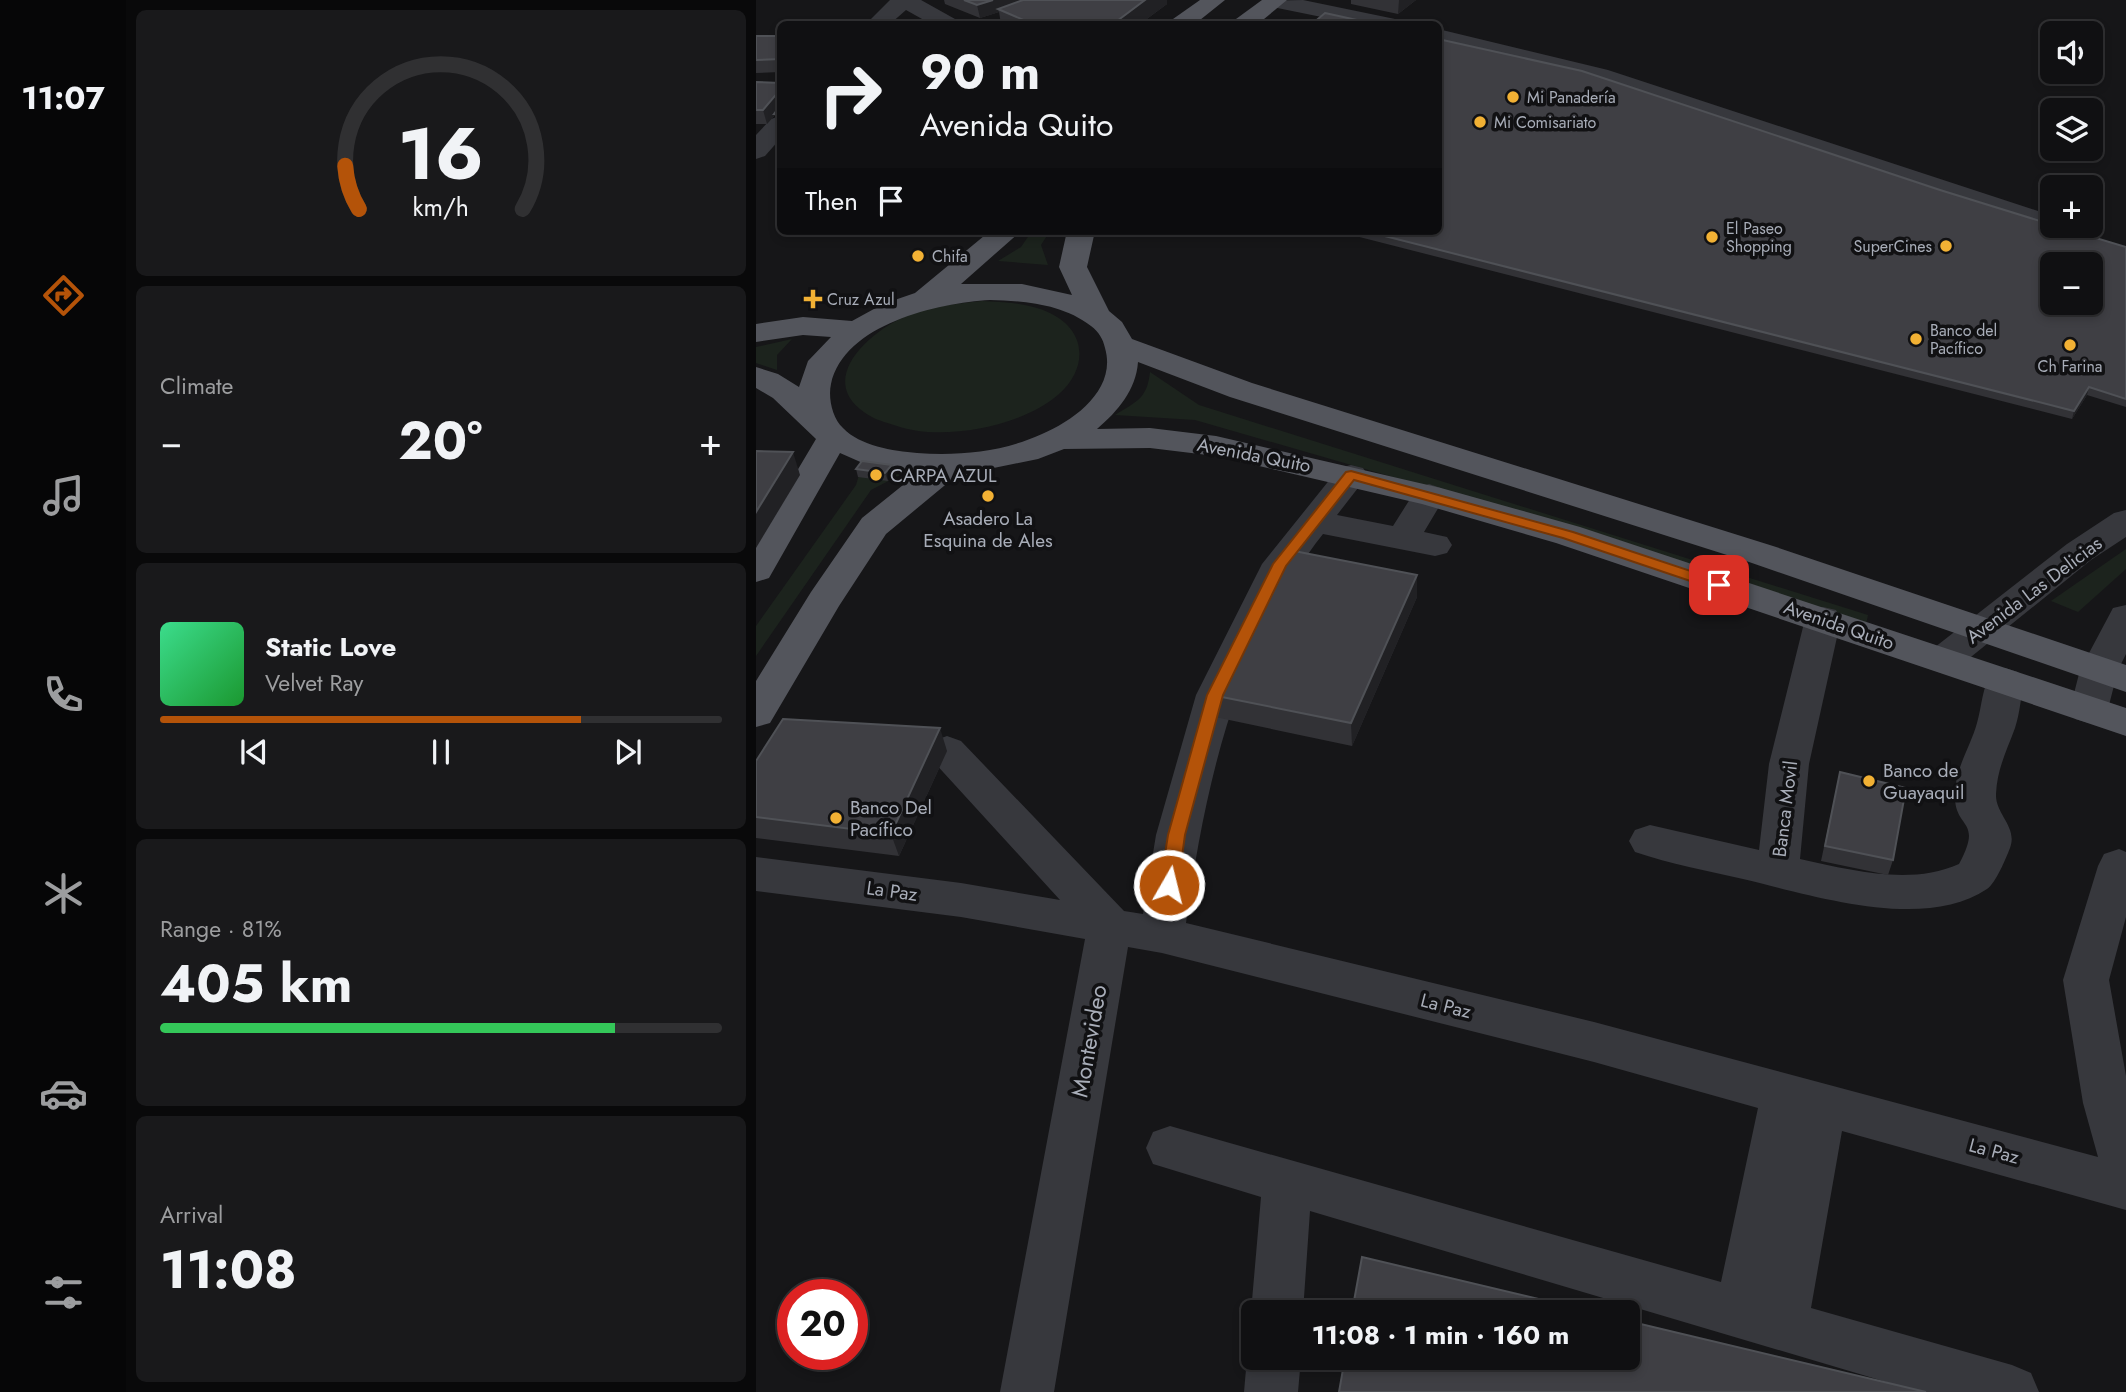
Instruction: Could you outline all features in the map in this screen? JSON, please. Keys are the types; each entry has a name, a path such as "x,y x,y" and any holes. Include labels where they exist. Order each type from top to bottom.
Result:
{"main road":[{"path":"1185,21 1214,0"},
{"path":"1248,21 1276,0"},
{"path":"925,300 1002,235"},
{"path":"1080,235 1073,267 1096,315"},
{"path":"756,570 828,446 831,434 812,396 823,361 856,330 888,312 925,300 972,292 1020,292 1062,300 1096,315 1112,330 1122,346 1124,362 1122,378 1113,394 1081,425 1058,439 1023,452 938,474 874,526 824,601 756,713"},
{"path":"756,334 803,326 856,330"},
{"path":"1122,346 1152,355 1213,381 1761,554 2113,675"},
{"path":"756,376 782,389 831,434 875,457 926,465 984,462"},
{"name":"Avenida Quito","path":"1058,439 1150,438 1216,446 1429,495 1568,535 2126,722"}],"street":[{"path":"880,21 904,0 942,21"},
{"path":"1276,0 1373,21"},
{"path":"1442,37 1599,75 2040,221"},
{"path":"763,147 777,128"},
{"path":"1162,935 1177,835 1215,695 1280,564 1351,475"},
{"path":"1314,521 1419,541 1429,495"},
{"name":"Avenida Las Delicias","path":"1943,660 2079,552 2126,521"},
{"path":"2089,709 2113,675 2126,617"},
{"name":"Banca Movil","path":"1650,841 1778,872 1789,764 1823,620"},
{"path":"1778,872 1894,892 1941,890 1974,876 1990,846 1991,832 1977,808 1975,795 1982,755 1996,726 2005,681"},
{"path":"947,751 1110,925"},
{"path":"2119,866 2087,980 2107,1103 2126,1169"},
{"name":"La Paz","path":"756,874 961,900 1162,935 1594,1042 2126,1187"},
{"name":"Montevideo","path":"1027,1392 1110,925"},
{"path":"1761,1319 1804,1100"},
{"path":"1170,1148 2012,1392"},
{"path":"1278,1300 1287,1182"},
{"path":"1271,1392 1273,1370"}],"shaded area":[{"path":"1029,235 1047,235 1041,245 1048,265 998,261 1021,247"},
{"path":"982,301 1034,307 1050,313 1071,330 1077,340 1079,362 1075,373 1059,394 1025,415 982,428 959,431 915,431 872,417 855,404 846,390 846,376 851,362 874,336 913,313"},
{"path":"792,339 777,355 777,370 756,363 756,347"},
{"path":"1150,372 1199,405 1868,615 1866,625 1424,486 1195,420 1115,415 1140,398 1149,381"},
{"path":"861,468 902,474 871,490 756,656 756,626 856,485"},
{"path":"2126,549 2126,569 2078,612 2051,601"}],"building":[{"path":"964,0 993,0 977,5"},
{"path":"1023,0 1145,0 1117,21 1026,21 998,9"},
{"path":"1325,13 1361,21 1316,21"},
{"path":"756,36 777,36 777,59 756,60"},
{"name":"El Paseo Shopping","path":"1442,40 1582,71 2040,221 2040,238 2096,238 2126,247 2126,399 2089,387 2074,411 1381,235 1442,235"},
{"path":"756,82 777,83 777,94 763,110 756,110"},
{"path":"756,451 793,452 756,512"},
{"path":"862,461 892,465 885,473 856,469"},
{"path":"1289,550 1417,575 1351,723 1212,695"},
{"name":"Banco Del Pacífico","path":"783,719 940,728 891,834 756,817 756,761"},
{"path":"1840,772 1906,788 1893,860 1825,846"},
{"path":"1362,1257 1543,1300 1354,1300"},
{"path":"1640,1324 1926,1392 1339,1392 1343,1370 1640,1370"}],"place":[{"name":"Mi Panadería","path":"1513,97"},
{"name":"Mi Comisariato","path":"1480,122"},
{"name":"El Paseo Shopping","path":"1712,237"},
{"name":"SuperCines","path":"1946,246"},
{"name":"Chifa","path":"918,256"},
{"name":"Cruz Azul","path":"813,299"},
{"name":"Banco del Pacífico","path":"1916,339"},
{"name":"Ch Farina","path":"2070,345"},
{"name":"CARPA AZUL","path":"876,475"},
{"name":"Asadero La Esquina de Ales","path":"988,496"},
{"name":"Banco de Guayaquil","path":"1869,781"},
{"name":"Banco Del Pacífico","path":"836,818"}],"route":[{"path":"1169,885 1177,835 1215,695 1280,564 1351,475 1568,535 1719,585"}]}
